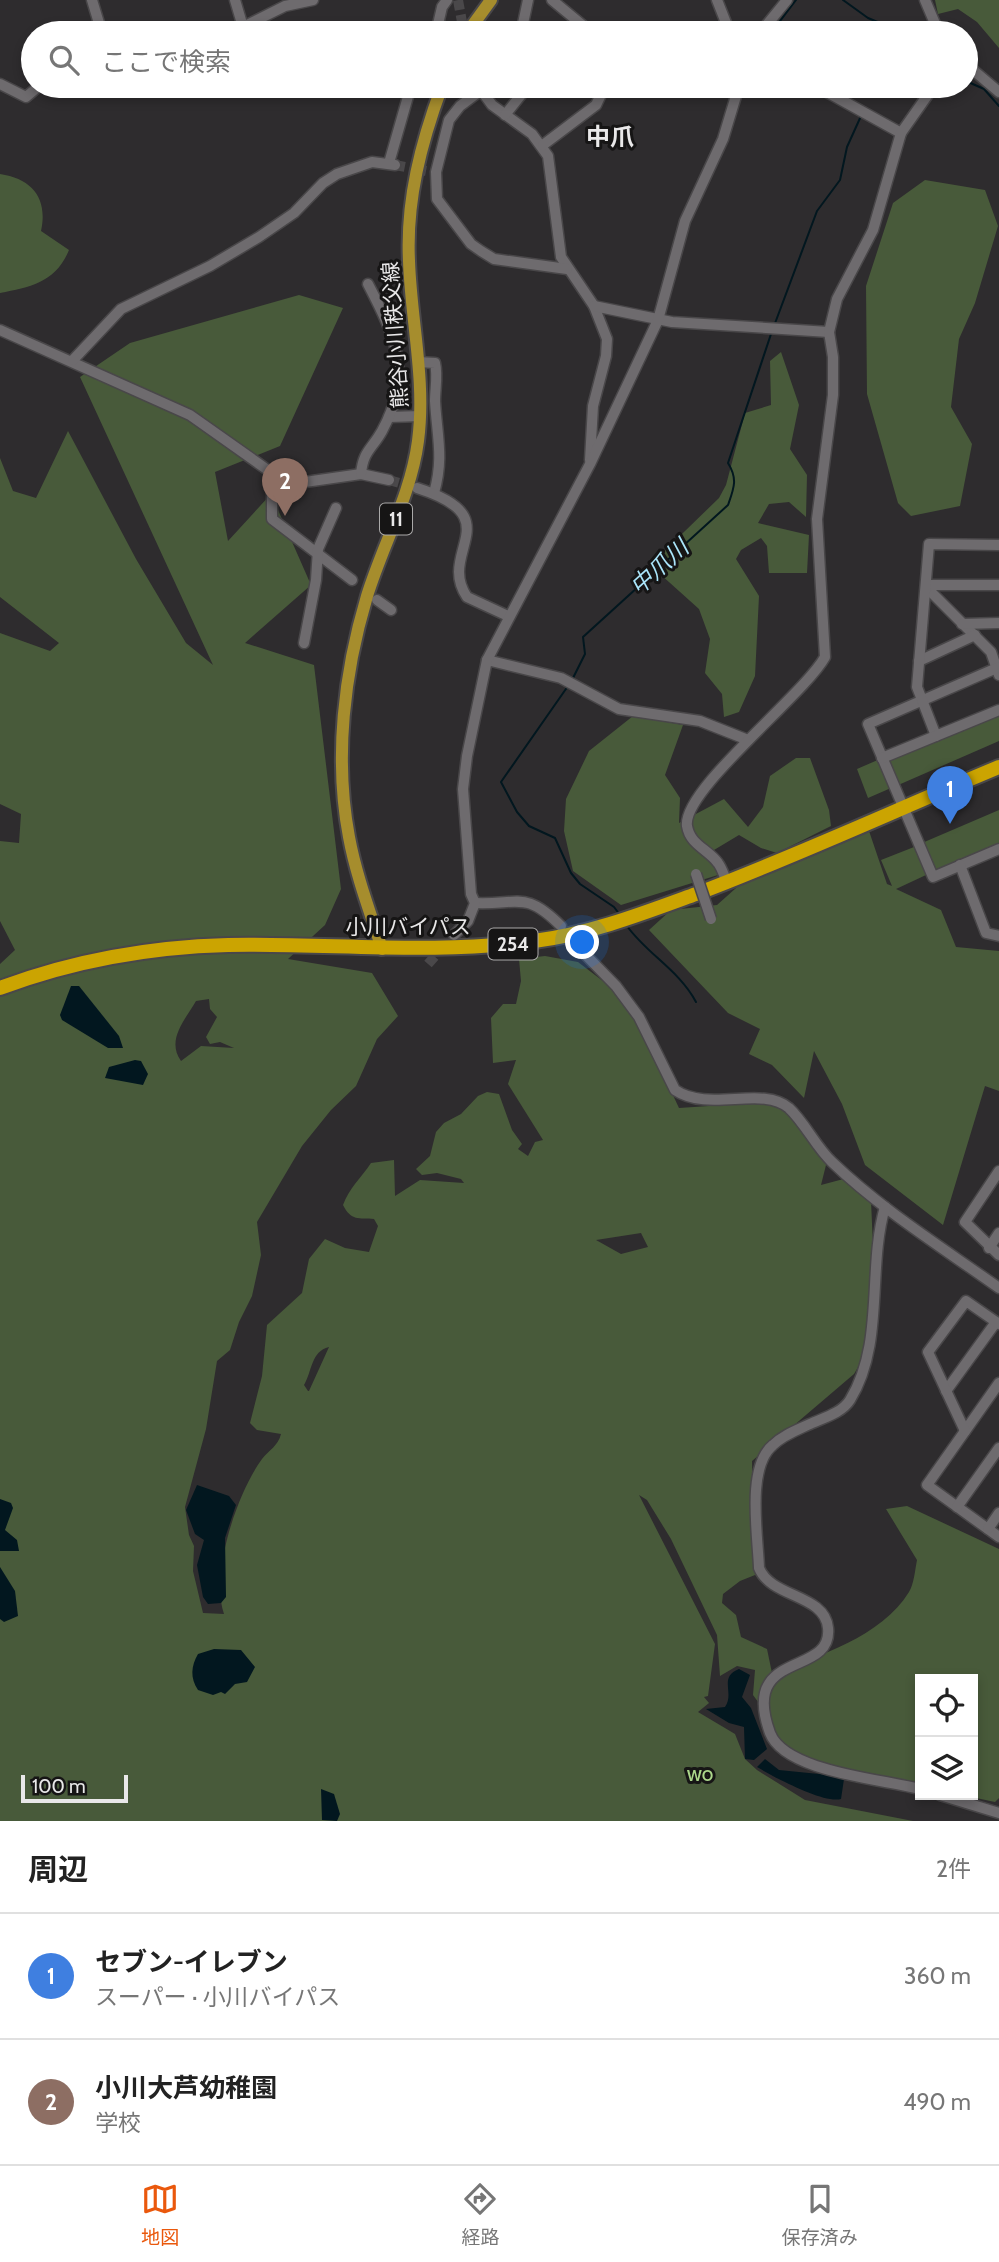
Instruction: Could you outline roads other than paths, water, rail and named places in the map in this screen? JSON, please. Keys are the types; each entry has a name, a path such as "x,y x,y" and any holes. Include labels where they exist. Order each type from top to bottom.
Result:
{"highway":[{"name":"小川バイパス","path":"0,988 86,963 190,947 269,945 463,948 569,936 662,907 727,882 999,767"}],"main road":[{"path":"476,21 491,0"},
{"name":"熊谷小川秩父線","path":"382,948 349,837 342,782 344,716 353,649 368,594 413,468 421,416 408,258 409,220 416,168 438,98"}],"street":[{"path":"92,0 98,21"},
{"path":"235,0 241,21"},
{"path":"255,21 285,6 313,0"},
{"path":"439,21 442,7 447,0"},
{"path":"524,21 528,0"},
{"path":"552,0 577,21"},
{"path":"717,0 725,21"},
{"path":"770,21 787,0"},
{"path":"926,0 932,21"},
{"path":"978,74 999,92"},
{"path":"0,84 21,94"},
{"path":"73,360 121,309 259,237 301,208 323,183 337,174 372,162 392,164 408,98"},
{"path":"469,98 450,120 431,171 437,199 471,244 495,259 567,269"},
{"path":"488,98 543,145 551,164 557,244 567,269 594,306 607,339 606,356 593,406 590,464"},
{"path":"505,115 519,98"},
{"path":"543,145 596,105 599,98"},
{"path":"454,935 468,921 475,903 471,894 463,789 467,756 487,660 590,464 658,320 685,221 723,139 735,98"},
{"path":"838,98 901,133"},
{"path":"727,882 718,863 690,835 687,817 691,803 748,740 807,684 825,657 817,519 833,395 833,357 829,332 836,299 873,230 901,133 926,98"},
{"path":"361,474 362,457 381,434 399,390 396,343 368,284"},
{"path":"594,306 658,320 829,332"},
{"path":"0,330 73,360 190,415 272,473 291,480 320,482 361,474 389,480"},
{"path":"418,362 435,363 436,369 435,400 441,468 434,493"},
{"path":"389,417 421,416"},
{"path":"272,473 272,519 352,580"},
{"path":"418,488 451,499 466,521 466,545 461,560 461,589 475,603 508,617"},
{"path":"304,643 318,553 336,508"},
{"path":"936,736 917,687 929,544 999,545"},
{"path":"926,587 931,584 999,585"},
{"path":"926,587 991,652 998,670 868,724 933,877 998,852"},
{"path":"377,600 391,610"},
{"path":"962,624 999,623"},
{"path":"919,661 975,635"},
{"path":"487,660 561,678 619,709 700,721 748,740"},
{"path":"882,758 999,710"},
{"path":"960,865 986,933 999,936"},
{"path":"696,874 711,919"},
{"path":"475,903 523,901 543,910 561,926"},
{"path":"576,945 616,986 639,1017 675,1090 699,1101 779,1102 789,1109 831,1161 885,1207 999,1289"},
{"path":"999,1171 965,1222 999,1255"},
{"path":"885,1207 879,1228 871,1337 865,1363 850,1401 840,1410 772,1445 758,1470 759,1568 762,1575 773,1586 818,1608 829,1630 827,1641 821,1650 775,1675 763,1697 771,1735 776,1744 789,1755 836,1771 915,1788"},
{"path":"989,1248 999,1233"},
{"path":"946,1391 998,1323 970,1303 962,1303 928,1352 946,1391 965,1431"},
{"path":"997,1390 927,1485 999,1536"},
{"path":"957,1507 999,1448"},
{"path":"988,1528 999,1513"},
{"path":"956,1800 999,1813"}],"water":[{"path":"71,986 79,986 119,1036 123,1048 108,1048 62,1020 60,1015"},
{"path":"141,1061 148,1074 143,1085 105,1078 109,1067"},
{"path":"197,1485 229,1496 236,1505 225,1538 226,1597 221,1603 208,1604 203,1597 197,1565 204,1540 195,1534 186,1510"},
{"path":"0,1499 11,1503 13,1508 5,1530 17,1540 19,1551 0,1551"},
{"path":"0,1567 15,1591 18,1616 4,1622 0,1619"},
{"path":"214,1649 241,1650 255,1667 247,1682 235,1684 225,1694 221,1692 213,1695 198,1690 193,1676 196,1658 198,1654"},
{"path":"739,1669 750,1675 742,1697 751,1708 767,1749 754,1760 745,1759 744,1727 729,1723 706,1709 725,1707 728,1702 729,1676"},
{"path":"765,1759 779,1770 839,1776 844,1779 841,1799 811,1794 757,1767"},
{"path":"321,1789 334,1794 340,1814 337,1821 322,1820"}],"waterway":[{"name":"中爪川","path":"780,21 796,0"},
{"path":"843,0 875,21"},
{"path":"978,86 984,89 999,106"},
{"name":"中爪川","path":"774,326 817,211 840,180 847,147 861,116 827,98"},
{"name":"中爪川","path":"573,678 585,654 583,637 728,505 734,484 728,463 772,331"},
{"name":"中爪川","path":"568,686 501,782 517,812 529,826 555,838 571,873 580,884 614,907 620,915"},
{"name":"中爪川","path":"627,926 672,971 696,1002"}],"tunnel":[{"path":"458,0 462,21"},
{"path":"395,165 426,171"},
{"path":"389,480 414,487"},
{"path":"428,964 444,946"}],"place":[{"name":"小川大芦幼稚園","path":"285,516"},
{"name":"セブン-イレブン","path":"950,824"}],"district":[{"name":"中爪","path":"610,136"}],"park label":[{"name":"wo","path":"700,1773"}]}
